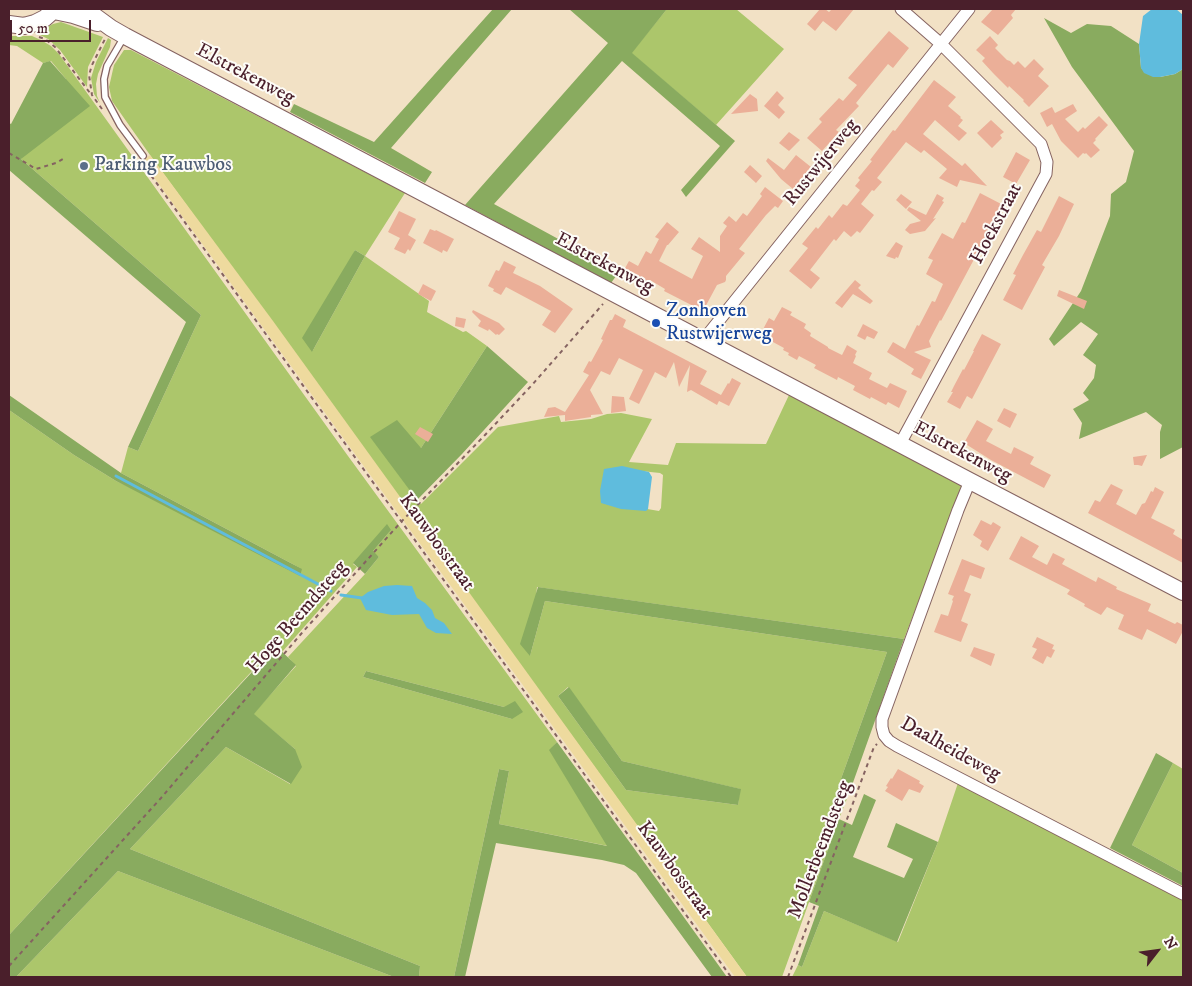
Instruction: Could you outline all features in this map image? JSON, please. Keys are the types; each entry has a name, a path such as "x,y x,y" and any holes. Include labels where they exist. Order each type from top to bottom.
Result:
{"street":[{"name":"Elstrekenweg","path":"85,9 118,32 1183,592"},
{"name":"Hoekstraat","path":"900,444 1046,174 1047,162 1041,144 941,44 901,9"},
{"name":"Rustwijerweg","path":"704,341 969,9"},
{"name":"Elstrekenweg","path":"55,10 118,32"},
{"path":"9,24 24,26 35,23 55,10"},
{"name":"Daalheideweg","path":"970,481 882,718 884,735 897,746 1183,894"}],"lane":[{"path":"118,32 104,80 105,97 141,158"}],"path":[{"path":"38,36 55,47 92,95 89,75 92,65 118,32"},
{"path":"9,153 36,169 63,159"},
{"name":"Kauwbosstraat","path":"141,158 401,522 732,977"},
{"name":"Hoge Beemdsteeg","path":"9,966 161,798 301,634 401,522 486,435 613,293"},
{"name":"Mollerbeemdsteeg","path":"788,977 874,747 884,735"}],"green space":[{"path":"493,9 512,9 391,148 432,172 425,183 290,112 294,104 374,142"},
{"path":"569,9 667,9 632,53 735,141 686,197 681,190 720,146 622,61 494,204 619,272 611,283 465,205 608,43"},
{"path":"667,9 736,9 784,49 716,125 631,53"},
{"path":"1044,18 1071,33 1087,24 1111,26 1139,44 1141,68 1160,77 1175,74 1183,69 1183,447 1160,459 1160,432 1162,425 1146,412 1079,439 1082,423 1073,409 1089,400 1083,393 1094,378 1096,365 1083,355 1098,334 1081,322 1054,346 1049,339 1081,291 1110,216 1111,194 1126,182 1134,151 1072,67"},
{"path":"61,22 103,37 88,67 87,87 60,50 48,39 36,33"},
{"path":"9,36 32,36 51,46 59,54 348,456 557,742 550,750 608,846 499,824 509,771 499,769 454,977 419,977 420,966 130,849 226,747 290,784 295,749 253,714 296,666 288,657 379,557 372,552 391,530 353,564 357,567 282,652 275,646 9,935 9,410 74,455 116,481 302,569 121,473 128,447 138,451 201,315 21,159 66,79 51,61 43,63 17,46 9,45","holes":["366,671 504,707 512,719 363,677"]},
{"path":"108,38 111,40 110,47 98,74 96,84 100,103 94,94 91,78 96,62"},
{"path":"124,50 131,50 405,193 365,256 429,301 427,312 463,332 466,331 487,346 421,448 371,437 421,504 498,427 559,416 561,422 621,413 652,419 629,462 668,465 676,443 766,444 789,395 961,485 960,493 904,639 537,587 530,656 545,601 887,652 838,787 850,791 782,977 747,977 112,101 109,87 114,65","holes":["355,250 365,256 312,352","613,468 660,473 663,475 661,508 659,511 606,502","568,687 622,761 740,789 738,805 626,790 558,696"]},
{"path":"50,61 90,106 21,159 201,315 138,451 128,447 186,322 9,170 9,123 11,124 43,63"},
{"path":"355,250 365,256 312,352 302,338"},
{"path":"487,346 528,382 417,500 370,437 397,420 421,448"},
{"path":"9,395 121,473 302,569 300,576 116,481 74,455 9,410"},
{"path":"387,524 391,530 373,551 379,557 365,574 353,563"},
{"path":"538,587 904,639 850,791 838,787 887,652 545,601 530,656 520,644"},
{"path":"276,646 296,665 254,714 295,749 302,767 291,784 226,747 130,849 420,966 419,977 394,977 118,871 16,977 9,977 9,935"},
{"path":"366,671 504,707 515,701 523,712 512,719 363,677"},
{"path":"569,687 622,761 741,789 738,805 626,790 558,696"},
{"path":"557,742 727,977 712,977 636,873 624,865 496,843 465,977 454,977 499,769 509,771 499,824 607,846 549,750"},
{"path":"1156,753 1173,763 1132,845 1183,873 1183,886 1110,848"},
{"path":"1173,763 1183,769 1183,873 1132,845"},
{"path":"958,783 1183,899 1183,977 792,977 798,965 802,967 824,911 898,942 938,842"},
{"path":"864,794 876,800 853,857 904,878 913,859 887,847 896,823 938,842 897,942 824,911 802,967 798,965 819,906 809,902 839,819 852,825"},
{"path":"118,871 394,977 16,977"}],"sand":[{"path":"150,155 273,321 747,977 735,977 142,161"}],"water":[{"path":"1152,9 1176,9 1183,15 1183,69 1175,74 1153,77 1144,73 1141,68 1139,44 1143,16"},
{"path":"622,466 649,472 652,477 648,509 646,511 621,509 601,503 600,491 604,469"},
{"path":"384,586 412,586 417,598 432,610 435,618 444,623 452,634 436,633 427,628 419,614 392,615 366,610 360,598 368,592"}],"building":[{"path":"820,9 825,9 829,12 832,9 854,9 836,31 823,21 815,31 807,24"},
{"path":"993,9 1016,9 1011,15 1013,18 998,35 981,22"},
{"path":"889,31 909,48 893,68 888,64 856,103 859,106 836,130 839,132 822,151 807,138 822,122 819,119 839,98 843,101 857,85 848,78"},
{"path":"990,36 998,45 995,48 1014,65 1018,61 1025,68 1034,59 1044,69 1038,76 1049,86 1029,107 1024,100 1009,86 1008,88 982,61 985,58 976,50"},
{"path":"934,80 956,97 948,106 961,117 963,120 958,126 967,133 959,141 935,120 923,134 962,166 965,163 987,186 960,180 957,187 939,178 947,169 924,150 921,153 906,142 877,178 882,182 874,191 872,190 861,204 874,215 860,233 857,231 851,237 844,231 836,241 834,239 810,270 820,278 811,289 789,271 808,248 802,244 816,227 818,229 829,215 832,218 843,204 847,206 860,190 855,186 860,180 858,178 872,161 870,160"},
{"path":"777,91 784,98 778,105 785,112 779,119 764,106"},
{"path":"750,94 757,99 758,111 731,114"},
{"path":"1073,104 1077,111 1065,119 1078,132 1083,127 1085,129 1099,116 1108,125 1095,139 1093,143 1100,150 1091,158 1086,153 1083,153 1078,158 1061,141 1052,124 1047,127 1040,113 1052,107 1055,113"},
{"path":"991,120 1004,132 1000,135 1002,138 992,148 977,133"},
{"path":"789,132 800,140 789,151 779,143"},
{"path":"1016,152 1030,160 1016,184 1003,177"},
{"path":"796,155 811,167 793,189 781,179 766,161 768,158 784,170"},
{"path":"750,165 762,176 756,183 744,172"},
{"path":"765,187 783,201 778,208 775,206 766,215 739,249 745,253 726,276 725,282 717,285 703,311 664,291 665,289 650,280 649,283 624,270 629,261 638,266 646,251 651,254 659,239 655,237 667,222 679,232 667,245 659,261 692,279 703,256 691,249 699,237 720,252 720,236 727,226 723,223 729,216 736,222 743,213 747,216 762,196 760,194"},
{"path":"980,193 1005,206 996,223 994,222 940,320 929,341 931,347 914,352 931,360 921,379 911,374 914,369 887,352 893,342 905,349 932,301 935,302 943,284 926,274 933,260 928,258 942,233 953,239 962,222 965,223"},
{"path":"901,194 912,202 906,209 896,200"},
{"path":"937,194 944,198 942,201 944,202 933,219 936,218 925,231 910,234 905,230 910,224 921,221 907,210 909,207 926,215"},
{"path":"1059,196 1074,204 1059,236 1042,265 1045,267 1022,310 1003,300 1016,275 1013,274 1023,255 1037,230 1041,232"},
{"path":"399,211 416,219 408,235 416,240 410,251 408,249 405,254 394,249 400,238 388,232"},
{"path":"430,229 454,239 447,252 443,250 442,253 423,243"},
{"path":"896,242 903,246 898,258 886,256"},
{"path":"504,261 516,267 513,273 540,286 573,309 555,333 542,325 551,311 506,287 501,295 488,286 496,270 499,271"},
{"path":"855,280 861,285 858,288 873,301 870,304 853,294 842,308 835,303"},
{"path":"423,284 436,291 431,301 418,294"},
{"path":"1059,290 1087,301 1084,309 1057,296"},
{"path":"782,307 792,312 790,315 806,324 804,328 811,333 810,336 828,348 842,355 847,345 857,351 853,363 872,373 869,379 887,388 890,383 907,391 899,408 888,402 886,405 871,397 870,399 853,390 855,386 838,377 837,380 814,368 816,365 799,356 797,360 788,355 789,353 783,350 784,348 760,335 769,318 774,321"},
{"path":"473,310 499,323 505,329 499,335 496,335 489,329 488,331 478,326 481,321 472,312"},
{"path":"615,314 626,320 623,327 707,371 700,384 721,395 732,378 741,383 729,406 719,401 717,405 691,390 687,392 690,365 679,387 674,362 666,378 655,372 639,404 629,399 643,370 619,358 610,375 601,371 590,390 603,414 565,421 565,415 544,417 548,408 555,407 565,412 589,375 583,372 589,361 591,362 603,340 601,339 610,320 612,320"},
{"path":"456,317 466,319 464,328 455,326"},
{"path":"863,324 878,332 874,339 867,336 865,340 857,336"},
{"path":"982,334 1001,344 972,399 967,396 960,409 947,402"},
{"path":"612,396 624,397 626,411 611,413"},
{"path":"1004,408 1017,414 1010,428 997,421"},
{"path":"977,420 993,429 986,441 1011,454 1014,447 1034,457 1030,464 1051,475 1044,488 991,460 964,443"},
{"path":"420,427 433,434 428,442 415,434"},
{"path":"1147,455 1142,466 1134,465 1133,457"},
{"path":"1111,484 1123,490 1116,504 1136,515 1155,487 1164,492 1151,518 1175,530 1173,534 1183,540 1183,563 1088,513 1095,500 1100,502"},
{"path":"981,520 991,525 993,522 1001,527 988,551 980,546 982,541 973,535"},
{"path":"1021,536 1039,546 1032,557 1047,565 1053,553 1065,559 1062,564 1096,582 1098,577 1117,587 1116,589 1151,604 1148,611 1175,624 1177,622 1183,625 1183,631 1176,644 1147,629 1142,640 1118,629 1124,615 1107,607 1101,615 1067,594 1070,590 1009,559"},
{"path":"962,559 985,568 981,579 970,575 964,591 971,594 961,621 968,624 961,642 934,632 941,614 948,616 954,596 948,594"},
{"path":"1037,637 1054,645 1052,649 1055,650 1051,658 1047,656 1043,664 1032,658 1037,649 1032,647"},
{"path":"974,647 995,654 991,666 970,656"},
{"path":"898,769 920,781 919,783 924,786 920,793 909,789 902,801 885,791 888,787 886,786"}],"waterway":[{"path":"116,476 331,591"},
{"path":"341,595 362,598"}],"place":[{"name":"Parking Kauwbos","path":"84,166"},
{"name":"Zonhoven Rustwijerweg","path":"656,323"}]}
